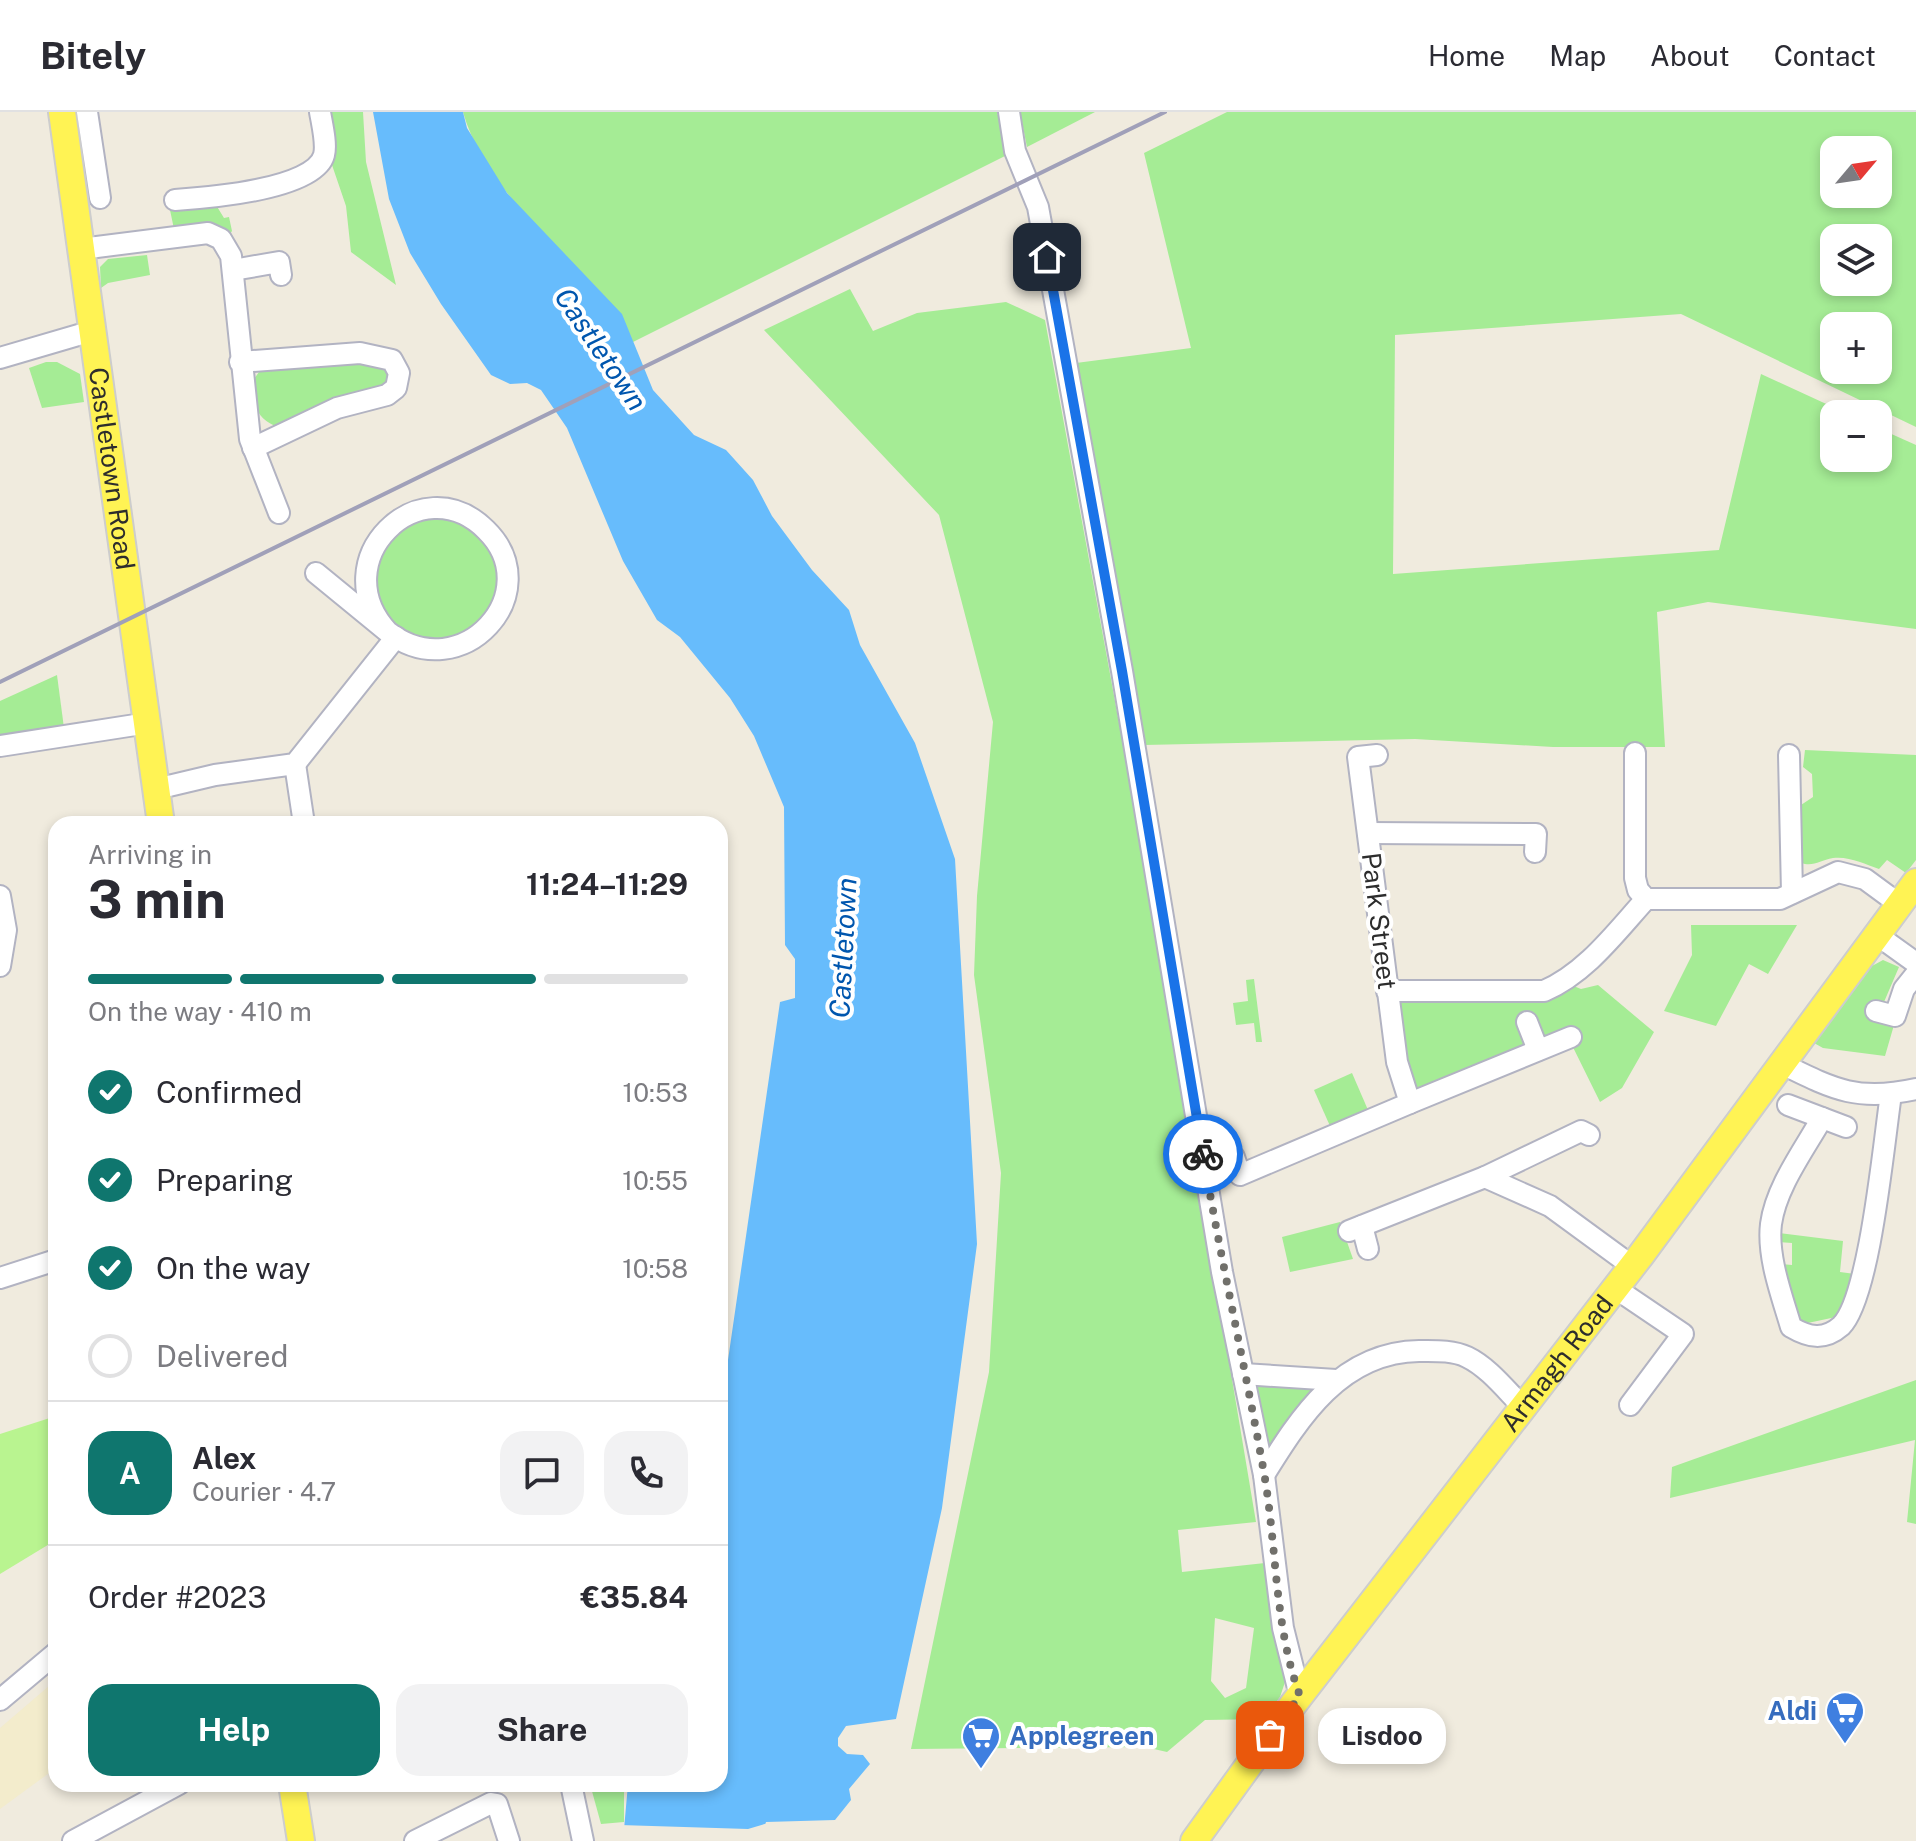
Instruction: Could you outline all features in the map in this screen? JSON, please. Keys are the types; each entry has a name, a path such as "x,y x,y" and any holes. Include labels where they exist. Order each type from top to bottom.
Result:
{"main road":[{"name":"Castletown Road","path":"62,112 160,816"},
{"name":"Armagh Road","path":"1194,1841 1300,1696 1632,1266 1916,882"},
{"path":"293,1792 301,1841"}],"street":[{"path":"87,112 100,198"},
{"path":"175,200 235,195 282,183 314,170 324,155 320,112"},
{"path":"1009,112 1015,151 1038,207 1122,671 1222,1272 1264,1475 1283,1628 1300,1696"},
{"path":"81,249 208,233 221,239 231,256 240,362 253,448 279,513"},
{"path":"233,270 279,262 281,275"},
{"path":"0,358 92,331"},
{"path":"240,362 360,353 392,360 399,373 396,388 387,395 337,408 253,448"},
{"path":"316,573 392,635 422,649 448,650 481,634 500,612 507,586 501,551 487,531 465,515 440,509 425,510 399,519 380,537 370,555 366,580 370,604 392,635"},
{"path":"156,789 215,775 295,764 392,635"},
{"path":"0,746 148,723"},
{"path":"1635,753 1635,878 1638,890 1646,899"},
{"name":"Park Street","path":"1377,755 1358,757 1397,1062 1410,1103"},
{"path":"1789,755 1800,788 1792,893"},
{"path":"295,764 303,816"},
{"path":"1368,833 1536,834 1535,852"},
{"path":"1387,991 1544,991 1561,984 1591,959 1646,899 1780,899 1838,872 1865,879 1899,904"},
{"path":"0,896 6,930 0,966"},
{"path":"1877,935 1916,963"},
{"path":"1876,1011 1895,1016 1904,989 1916,974"},
{"path":"1527,1022 1538,1050"},
{"path":"1234,1157 1240,1175 1571,1037"},
{"path":"1782,1064 1837,1091 1891,1094 1916,1089"},
{"path":"1822,1118 1784,1187 1770,1228 1777,1282 1791,1327 1809,1337 1827,1335 1841,1325 1860,1290 1891,1094"},
{"path":"1788,1105 1846,1127"},
{"path":"1368,1249 1355,1228 1485,1177 1581,1131 1589,1135"},
{"path":"1485,1177 1550,1206 1632,1266"},
{"path":"0,1278 48,1263"},
{"path":"1615,1288 1683,1334 1630,1405"},
{"path":"1264,1475 1298,1420 1336,1380 1365,1365 1409,1351 1453,1353 1482,1368 1522,1406"},
{"path":"1243,1374 1336,1380"},
{"path":"0,1700 48,1660"},
{"path":"80,1839 165,1792"},
{"path":"573,1792 583,1841"},
{"path":"415,1841 491,1803 497,1804 509,1841"}],"shaded area":[{"path":"48,1687 48,1774 0,1809 0,1728"}],"green space":[{"path":"327,112 363,112 366,162 396,285 351,252 346,206 332,165"},
{"path":"463,112 997,112 1009,154 633,342 609,302 542,234 501,185 478,150"},
{"path":"1020,112 1095,112 1027,147"},
{"path":"1227,112 1916,112 1916,427 1892,415 1892,400 1860,400 1827,384 1892,384 1892,312 1820,312 1820,381 1681,314 1395,335 1393,574 1719,550 1761,374 1820,401 1820,472 1892,472 1892,434 1916,445 1916,629 1708,602 1657,612 1665,747 1553,747 1415,739 1144,745 1076,363 1191,348 1144,153"},
{"path":"216,205 224,218 229,217 232,231 227,238 174,229 170,210"},
{"path":"147,255 150,275 108,283 101,288 100,267 108,259"},
{"path":"850,289 873,331 917,313 1006,302 1045,320 1151,897 1256,1522 1178,1530 1182,1572 1265,1563 1285,1682 1280,1697 1264,1719 1205,1720 1167,1752 1145,1747 911,1749 989,1372 1001,1173 974,975 977,896 993,722 939,515 764,330","holes":["1215,1618 1254,1628 1246,1688 1225,1698 1211,1681"]},
{"path":"377,361 387,365 392,381 382,391 275,426 263,418 257,409 251,383 259,372 269,367"},
{"path":"57,362 80,374 84,402 42,408 29,368"},
{"path":"411,518 465,522 483,535 503,586 478,631 423,645 380,615 374,557"},
{"path":"57,675 64,728 0,739 0,701"},
{"path":"1805,750 1916,755 1916,860 1906,873 1887,860 1879,869 1839,858 1813,864 1801,863 1801,805 1813,797 1812,774 1803,767"},
{"path":"1691,925 1797,925 1768,974 1749,964 1716,1026 1664,1011 1692,955"},
{"path":"1883,960 1899,967 1884,1002 1878,1002 1894,1025 1885,1056 1823,1048 1814,1043 1872,966"},
{"path":"1254,979 1262,1042 1256,1042 1254,1023 1236,1025 1233,1003 1248,1001 1246,980"},
{"path":"1571,985 1581,989 1598,985 1654,1032 1622,1088 1600,1102 1565,1031 1526,1040 1524,1045 1421,1091 1412,1089 1407,1082 1399,1000"},
{"path":"1352,1073 1368,1110 1330,1126 1314,1090"},
{"path":"1340,1222 1353,1259 1290,1272 1282,1237"},
{"path":"1779,1233 1843,1241 1840,1272 1855,1274 1853,1292 1836,1317 1803,1324 1793,1314 1781,1264 1792,1265 1792,1243 1777,1242"},
{"path":"1916,1380 1916,1524 1907,1522 1915,1440 1670,1498 1672,1467"},
{"path":"1259,1381 1316,1388 1299,1404 1268,1452 1254,1387"},
{"path":"48,1419 48,1545 0,1574 0,1434"},
{"path":"592,1792 624,1792 624,1822 601,1824"}],"water":[{"name":"Castletown","path":"373,112 463,112 467,128 507,193 622,314 653,390 694,435 726,450 753,480 772,516 812,570 849,610 860,645 915,743 955,859 977,1244 942,1508 896,1719 846,1726 838,1738 838,1746 847,1754 863,1755 870,1764 849,1789 851,1800 835,1820 766,1822 761,1840 623,1841 627,1792 728,1792 728,1360 780,1002 795,998 795,959 785,945 784,807 754,736 730,698 680,637 657,620 623,561 567,428 541,390 527,383 510,384 491,375 410,253 389,199"}],"pier":[{"path":"768,1823 784,1826 768,1826 765,1841 621,1841 620,1825 748,1829"}],"railway":[{"path":"0,682 1165,112"}],"way so far":[{"path":"1203,1154 1222,1272 1264,1475 1283,1628 1292,1675 1300,1696 1270,1735"}],"place":[{"name":"Lisdoo","path":"1270,1735"},
{"name":"Aldi","path":"1845,1745"},
{"name":"Applegreen","path":"981,1770"}],"route":[{"path":"1047,257 1122,671 1203,1154"}]}
